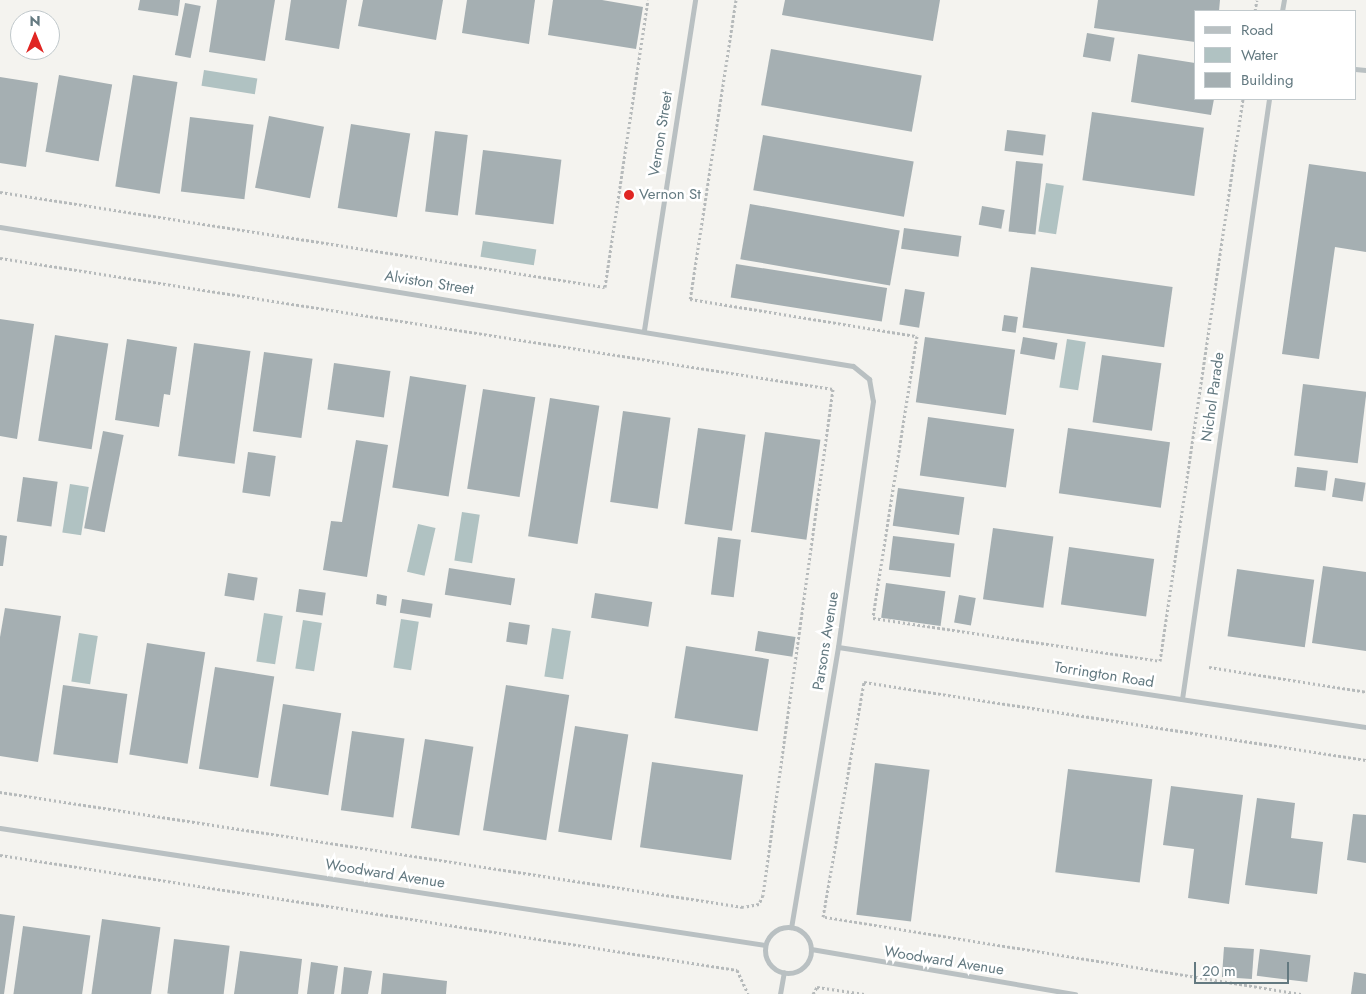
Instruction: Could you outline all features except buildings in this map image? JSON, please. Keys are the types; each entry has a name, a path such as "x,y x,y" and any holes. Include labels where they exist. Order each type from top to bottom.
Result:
{"street":[{"name":"Vernon Street","path":"644,330 695,0"},
{"name":"Nichol Parade","path":"1182,699 1269,100"},
{"name":"Alviston Street","path":"0,227 644,330 853,366"},
{"name":"Parsons Avenue","path":"791,927 838,647 873,401 869,379 853,366"},
{"name":"Torrington Road","path":"838,647 1366,727"},
{"name":"Woodward Avenue","path":"0,828 765,945"},
{"path":"791,927 807,937 810,949 805,964 792,972 784,972 772,966 765,952 765,945 772,933 791,927"},
{"name":"Woodward Avenue","path":"810,949 1075,994"},
{"path":"780,994 784,972"}],"path":[{"path":"0,192 605,287 648,0"},
{"path":"736,0 690,299 917,336 873,618 1160,661 1243,100"},
{"path":"0,258 833,389 763,895 759,904 744,907 0,792"},
{"path":"1209,668 1366,692"},
{"path":"1301,994 823,917 864,682 1366,760"},
{"path":"0,855 737,970 748,994"},
{"path":"813,994 817,987 864,994"}],"water":[{"path":"204,70 257,78 255,94 201,86"},
{"path":"1046,183 1064,186 1056,234 1038,231"},
{"path":"483,241 536,249 534,265 480,257"},
{"path":"1067,339 1086,342 1078,390 1059,387"},
{"path":"70,484 89,487 81,535 62,532"},
{"path":"462,512 480,515 472,563 454,560"},
{"path":"418,524 436,528 425,576 407,572"},
{"path":"264,613 283,616 275,664 256,661"},
{"path":"401,619 419,622 411,670 393,667"},
{"path":"303,620 322,623 314,671 295,668"},
{"path":"552,628 571,631 563,679 544,676"},
{"path":"79,633 98,636 90,684 71,681"}],"place":[{"name":"Vernon St","path":"629,195"}]}
